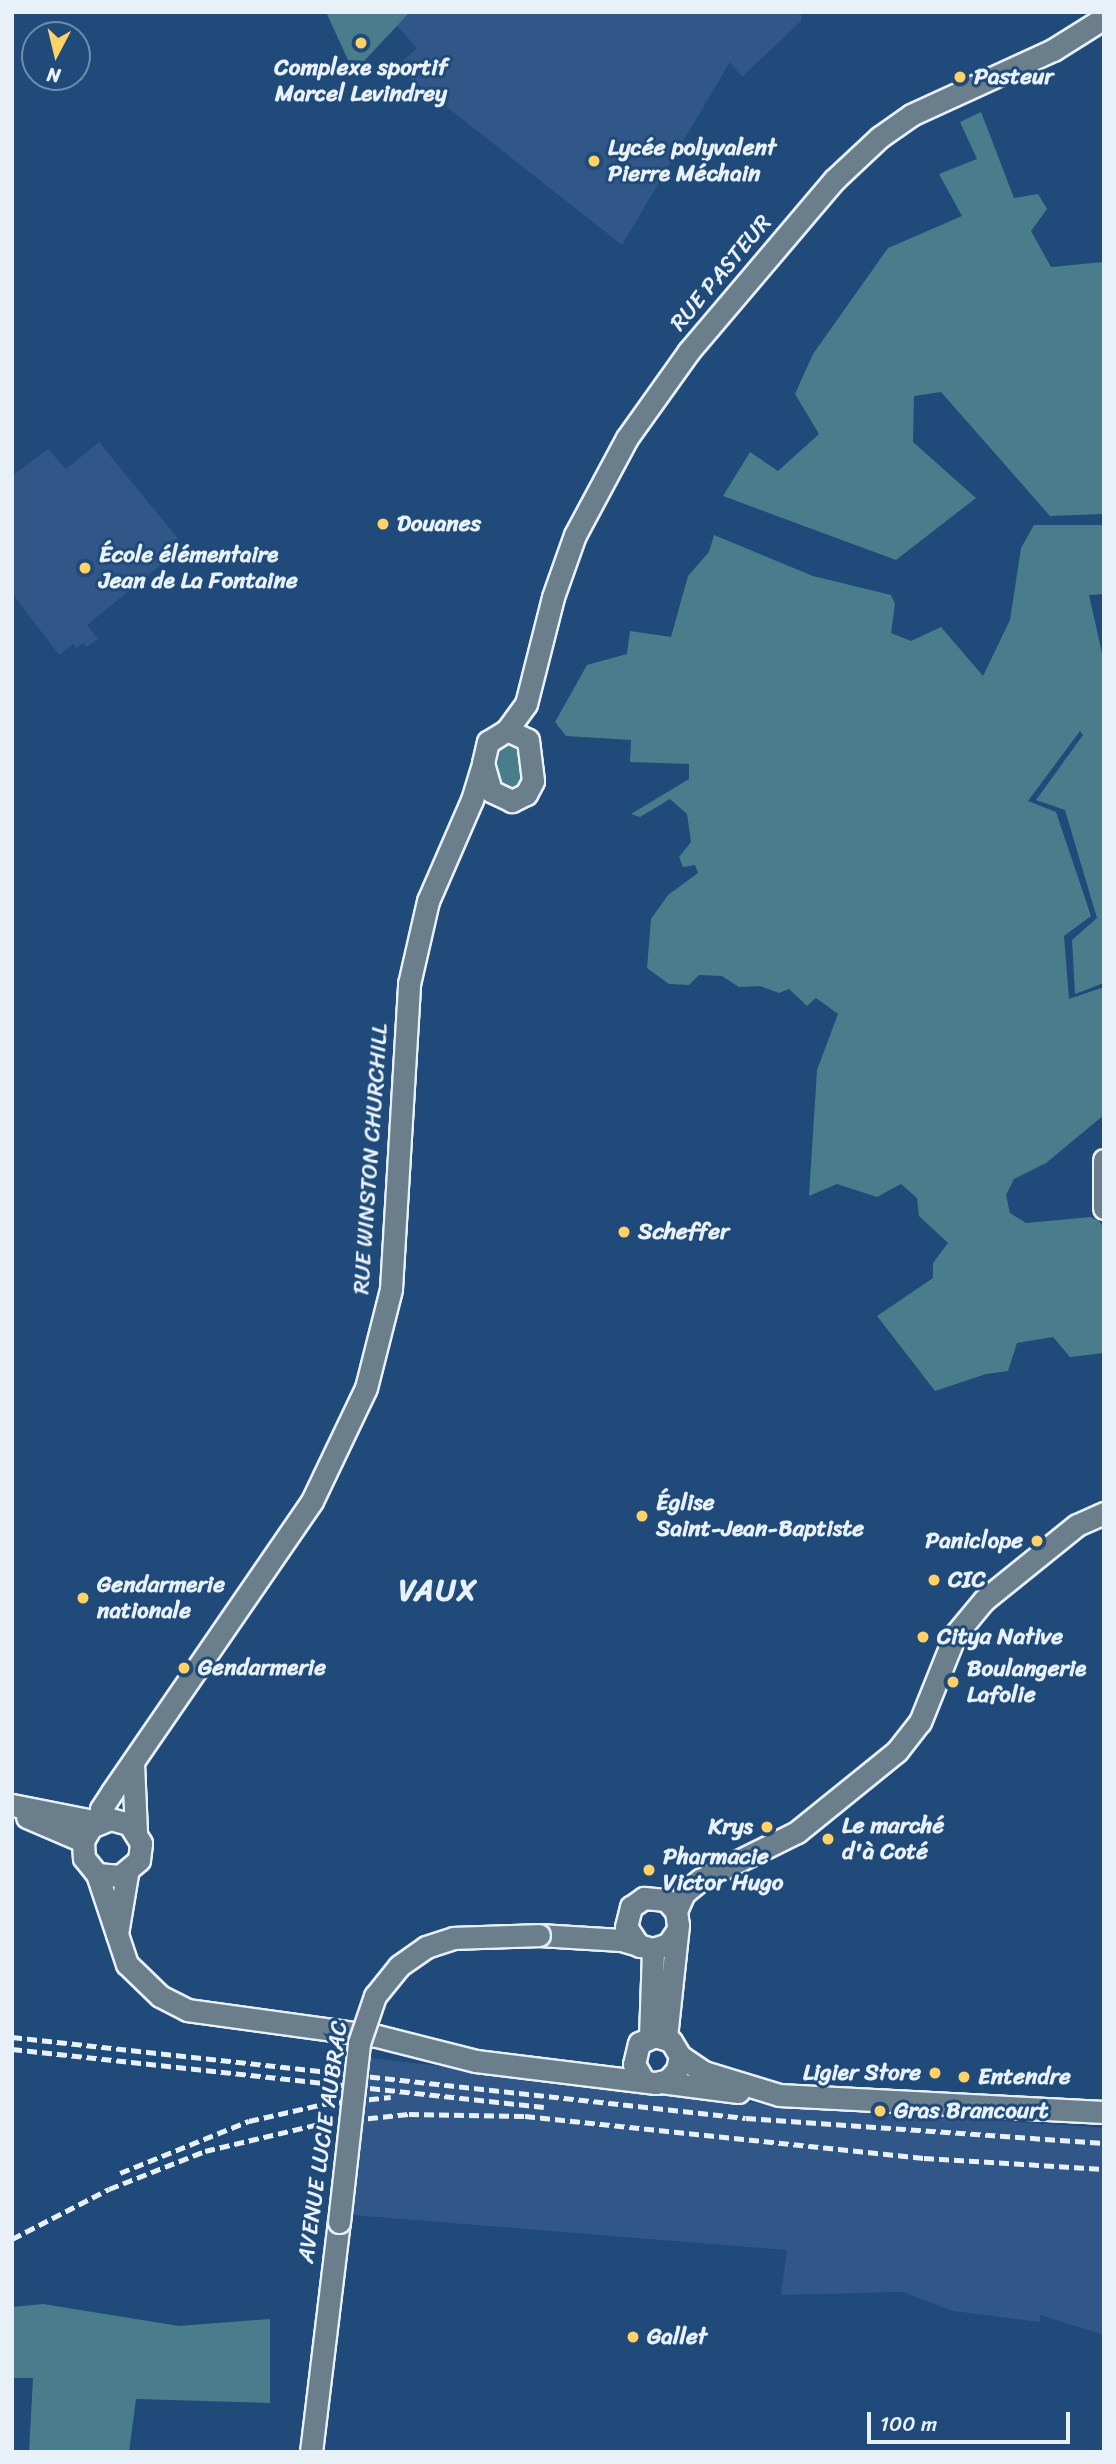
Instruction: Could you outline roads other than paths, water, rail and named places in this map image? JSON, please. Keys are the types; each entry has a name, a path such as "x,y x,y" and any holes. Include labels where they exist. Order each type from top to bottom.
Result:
{"main road":[{"name":"RUE PASTEUR","path":"507,730 522,713 530,693 566,557 627,438 689,351 834,180 911,115 1053,50 1104,18"},
{"name":"RUE PASTEUR","path":"530,693 530,745"},
{"path":"507,730 524,736 530,745 533,782 522,797 506,801 487,785 483,763 488,742 507,730"},
{"name":"RUE WINSTON CHURCHILL","path":"99,1822 101,1810 312,1501 366,1388 391,1289 410,984 428,901 458,833 483,763"},
{"name":"RUE WINSTON CHURCHILL","path":"458,833 472,818 506,801"},
{"path":"1104,1160 1104,1208"},
{"path":"646,1947 668,1944 679,1912 720,1870 762,1852 829,1811 897,1751 920,1723 955,1635 984,1600 1059,1538 1104,1513"},
{"path":"116,1939 127,1874 142,1852 136,1831 133,1763"},
{"path":"12,1805 99,1822 120,1819 136,1831"},
{"path":"12,1811 83,1841"},
{"path":"99,1822 83,1841 84,1857 97,1874 116,1939 137,1977 166,1999 196,2012 377,2036 476,2061 775,2094 1104,2112"},
{"path":"97,1874 112,1878 127,1874"},
{"path":"679,1912 659,1897 637,1901 627,1915 627,1932 646,1947 658,2037 704,2072 775,2094"},
{"path":"658,2037 679,1912"},
{"name":"AVENUE LUCIE AUBRAC","path":"545,1935 627,1915"},
{"name":"AVENUE LUCIE AUBRAC","path":"311,2452 359,2043 375,1996 399,1966 426,1947 454,1938 545,1935 646,1947"},
{"path":"582,2072 608,2070 633,2056 639,2043 658,2037"},
{"path":"633,2056 651,2080"},
{"path":"651,2080 677,2070 680,2056"}],"railway":[{"path":"12,2037 746,2118 1104,2143"},
{"path":"12,2049 544,2107"},
{"path":"120,2173 249,2121 324,2104 391,2097"},
{"path":"12,2239 109,2189 205,2151 323,2123 409,2114 525,2116 924,2158 1104,2169"}],"place":[{"name":"Complexe sportif Marcel Levindrey","path":"361,43"},
{"name":"Pasteur","path":"960,77"},
{"name":"Lycée polyvalent Pierre Méchain","path":"594,161"},
{"name":"Douanes","path":"383,524"},
{"name":"École élémentaire Jean de La Fontaine","path":"85,568"},
{"name":"Scheffer","path":"624,1232"},
{"name":"Église Saint-Jean-Baptiste","path":"642,1516"},
{"name":"Paniclope","path":"1037,1541"},
{"name":"CIC","path":"934,1580"},
{"name":"Gendarmerie nationale","path":"83,1598"},
{"name":"Citya Native","path":"923,1637"},
{"name":"Gendarmerie","path":"184,1668"},
{"name":"Boulangerie Lafolie","path":"953,1682"},
{"name":"Krys","path":"767,1827"},
{"name":"Le marché d'à Coté","path":"828,1839"},
{"name":"Pharmacie Victor Hugo","path":"649,1870"},
{"name":"Ligier Store","path":"935,2073"},
{"name":"Entendre","path":"964,2077"},
{"name":"Gras Brancourt","path":"880,2111"},
{"name":"Gallet","path":"633,2337"}],"district":[{"name":"VAUX","path":"439,1590"}]}
